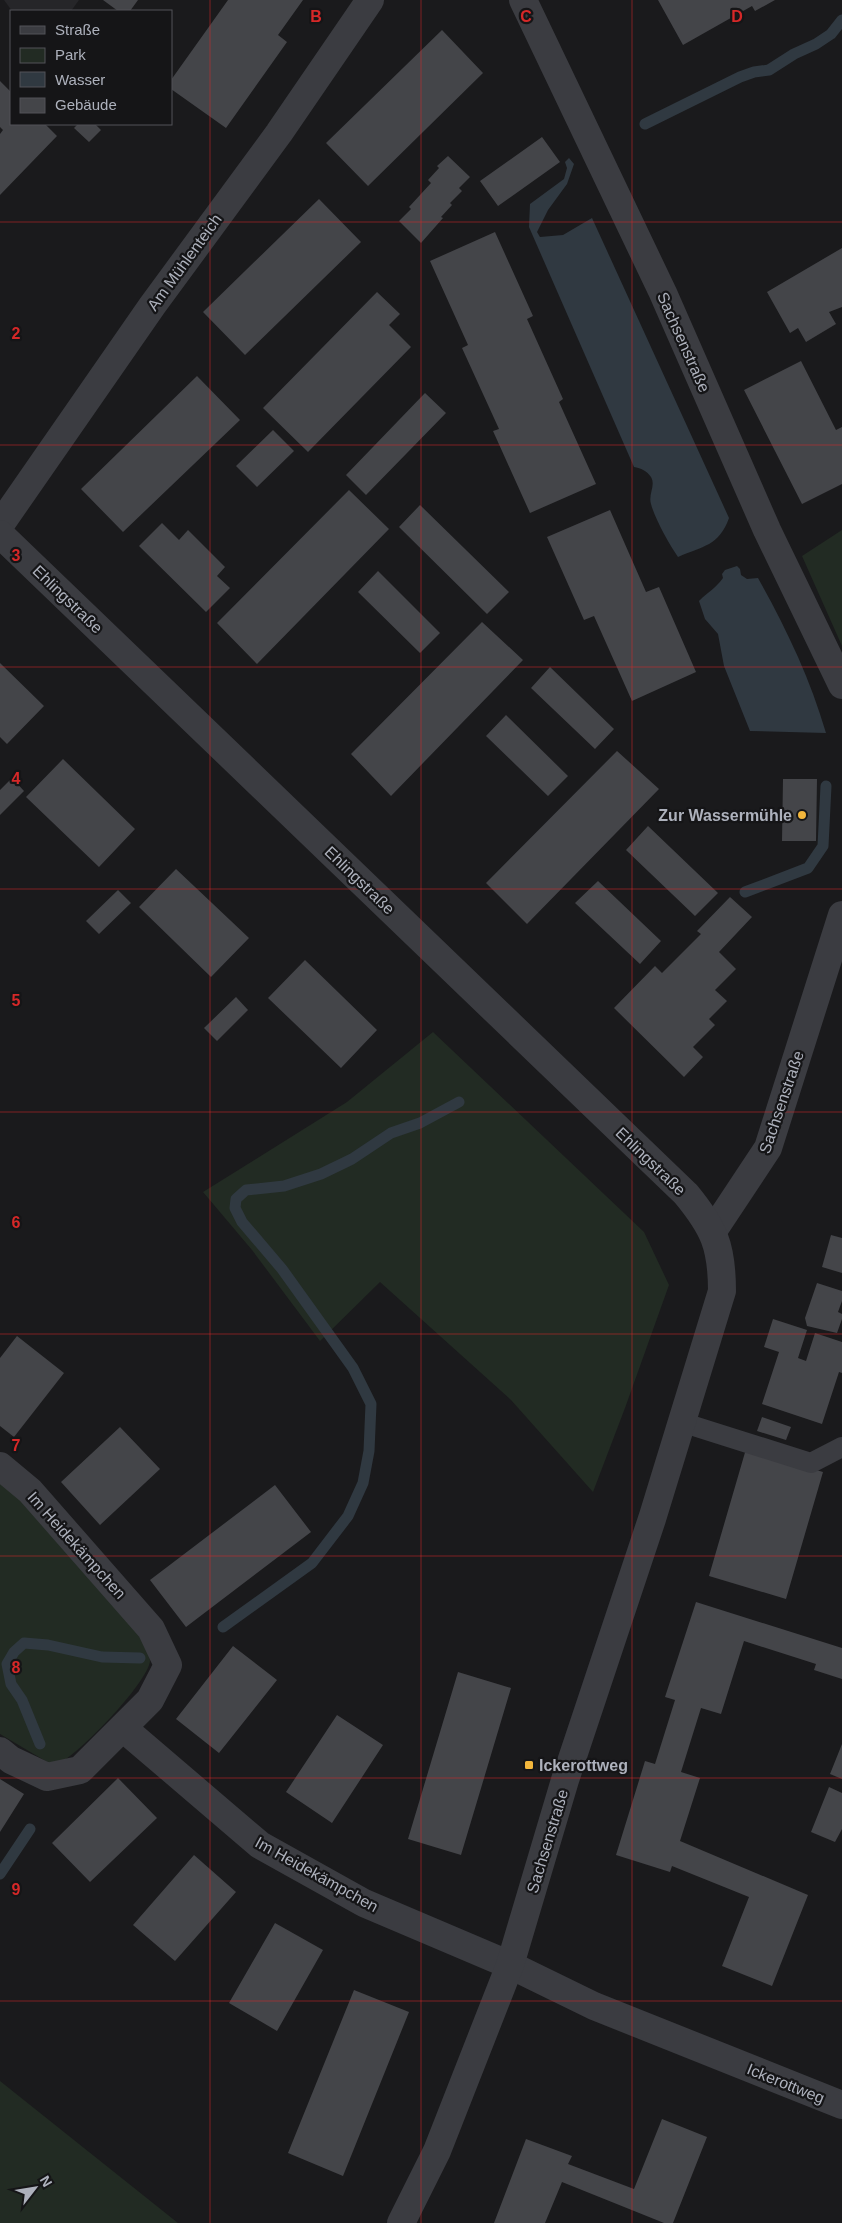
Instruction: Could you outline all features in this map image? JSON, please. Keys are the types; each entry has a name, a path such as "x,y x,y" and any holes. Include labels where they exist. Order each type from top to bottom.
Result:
{"street":[{"name":"Am Mühlenteich","path":"0,525 152,306 279,133 370,0"},
{"name":"Sachsenstraße","path":"523,0 663,292 767,530 842,685"},
{"name":"Ehlingstraße","path":"0,534 686,1194 713,1232"},
{"name":"Sachsenstraße","path":"401,2223 437,2151 510,1965 565,1780 652,1519 722,1291 722,1261 713,1232 768,1148 842,917"},
{"name":"Im Heidekämpchen","path":"0,1466 30,1491 151,1629 168,1665 150,1700 80,1770 47,1777 11,1760 0,1751"},
{"name":"Im Heidekämpchen","path":"123,1728 260,1845 364,1903 510,1965"},
{"name":"Ickerottweg","path":"510,1965 594,2006 842,2105"}],"lane":[{"path":"681,1422 811,1463 842,1447"}],"shaded area":[{"path":"4,0 79,0 72,10 11,10"}],"green space":[{"path":"842,530 842,646 802,556"},
{"path":"433,1032 644,1232 669,1285 593,1492 511,1400 380,1282 320,1341 252,1250 203,1192 347,1102"},
{"path":"0,1480 72,1550 144,1642 150,1659 146,1672 137,1686 109,1720 64,1761 54,1766 0,1734"},
{"path":"0,2081 178,2223 0,2223"}],"water":[{"path":"569,158 574,164 567,184 548,210 537,232 540,237 563,235 592,218 729,518 715,540 678,557 653,510 650,500 653,484 651,477 644,470 634,467 529,227 530,204 564,179 567,168 565,162"},
{"path":"737,566 740,569 741,575 747,579 758,578 788,635 805,673 826,733 750,731 724,666 718,634 705,619 699,601 720,582 725,570"}],"building":[{"path":"103,0 138,0 131,10 117,10"},
{"path":"228,0 303,0 278,35 287,42 226,128 172,90 172,79"},
{"path":"658,0 775,0 755,11 752,6 683,45"},
{"path":"442,30 483,73 368,186 326,143"},
{"path":"0,81 10,91 10,125 46,125 57,136 0,195 0,134 3,130 0,127"},
{"path":"77,125 96,125 101,130 89,142 74,128"},
{"path":"542,137 560,162 498,206 480,181"},
{"path":"448,156 470,177 459,188 462,191 450,203 452,205 441,217 443,218 421,243 399,221 431,183 428,180 439,168 437,166"},
{"path":"319,199 361,242 245,355 203,312"},
{"path":"495,232 533,316 527,319 563,399 559,402 596,484 530,513 493,431 499,429 462,348 468,345 430,261"},
{"path":"842,248 842,307 829,312 836,324 806,342 798,328 790,333 767,292"},
{"path":"377,292 400,314 389,325 411,347 308,452 263,408"},
{"path":"801,361 836,430 842,427 842,484 802,504 744,390"},
{"path":"197,376 240,420 123,532 81,489"},
{"path":"425,393 446,413 366,495 346,475"},
{"path":"273,430 294,451 257,487 236,466"},
{"path":"349,490 389,529 257,664 217,623"},
{"path":"420,505 509,592 487,614 399,527"},
{"path":"610,510 646,592 659,587 696,672 632,701 594,616 584,620 547,537"},
{"path":"162,523 179,540 188,530 225,567 217,576 230,588 206,612 139,546"},
{"path":"378,571 440,633 420,653 358,592"},
{"path":"482,622 523,660 391,796 351,754"},
{"path":"0,663 44,706 7,744 0,737"},
{"path":"550,667 614,729 595,749 531,688"},
{"path":"506,715 568,776 548,796 486,736"},
{"path":"617,751 659,789 527,924 486,883"},
{"path":"63,759 135,829 99,867 26,797"},
{"path":"12,778 24,791 0,815 0,790"},
{"path":"783,779 817,779 816,841 782,841"},
{"path":"648,826 718,893 695,916 626,850"},
{"path":"176,869 249,938 211,977 139,907"},
{"path":"598,881 661,941 640,964 575,903"},
{"path":"118,890 131,903 99,934 86,921"},
{"path":"730,897 752,917 719,952 736,969 715,990 727,1001 709,1019 715,1025 693,1047 703,1057 684,1077 614,1008 655,966 662,973 701,934 697,931"},
{"path":"305,960 377,1030 341,1068 268,998"},
{"path":"236,997 248,1010 217,1041 204,1028"},
{"path":"831,1235 842,1238 842,1273 822,1267"},
{"path":"817,1283 842,1291 842,1301 838,1312 842,1314 842,1319 837,1333 807,1326 805,1318"},
{"path":"773,1319 807,1330 798,1358 806,1361 815,1333 842,1342 842,1373 839,1372 822,1424 762,1404 779,1352 764,1347"},
{"path":"17,1336 64,1373 14,1437 0,1426 0,1358"},
{"path":"762,1417 791,1427 786,1440 757,1431"},
{"path":"120,1427 160,1469 100,1525 61,1482"},
{"path":"746,1449 823,1472 786,1599 709,1576"},
{"path":"275,1485 311,1532 186,1627 150,1580"},
{"path":"696,1602 842,1648 842,1679 814,1670 816,1664 744,1641 721,1714 701,1708 681,1772 700,1778 680,1841 808,1895 772,1986 722,1966 749,1897 672,1866 670,1872 616,1855 645,1761 655,1764 675,1700 665,1697"},
{"path":"233,1646 277,1680 219,1753 176,1719"},
{"path":"458,1672 511,1688 461,1855 408,1839"},
{"path":"337,1715 383,1745 332,1823 286,1792"},
{"path":"842,1744 842,1779 830,1774"},
{"path":"118,1778 157,1818 90,1882 52,1843"},
{"path":"0,1779 24,1794 0,1832"},
{"path":"829,1787 842,1793 842,1829 835,1842 811,1832"},
{"path":"194,1855 236,1892 175,1961 133,1925"},
{"path":"275,1923 323,1950 277,2031 229,2003"},
{"path":"354,1990 409,2012 343,2176 288,2153"},
{"path":"662,2119 707,2137 673,2223 664,2223 562,2182 545,2223 494,2223 526,2139 572,2156 568,2164 634,2189"}],"waterway":[{"path":"645,124 740,77 754,72 769,70 831,34 842,20"},
{"path":"745,892 808,868 823,846 826,786"},
{"path":"223,1627 312,1563 348,1516 363,1483 369,1451 371,1404 353,1368 282,1269 242,1222 235,1208 236,1199 246,1190 284,1186 321,1174 352,1159 391,1133 420,1123 459,1102"},
{"path":"40,1744 22,1700 11,1684 7,1664 14,1652 24,1643 48,1645 102,1657 140,1658"},
{"path":"0,1874 30,1829"}],"place":[{"name":"Zur Wassermühle","path":"802,815"},
{"name":"Ickerottweg","path":"529,1765"}]}
